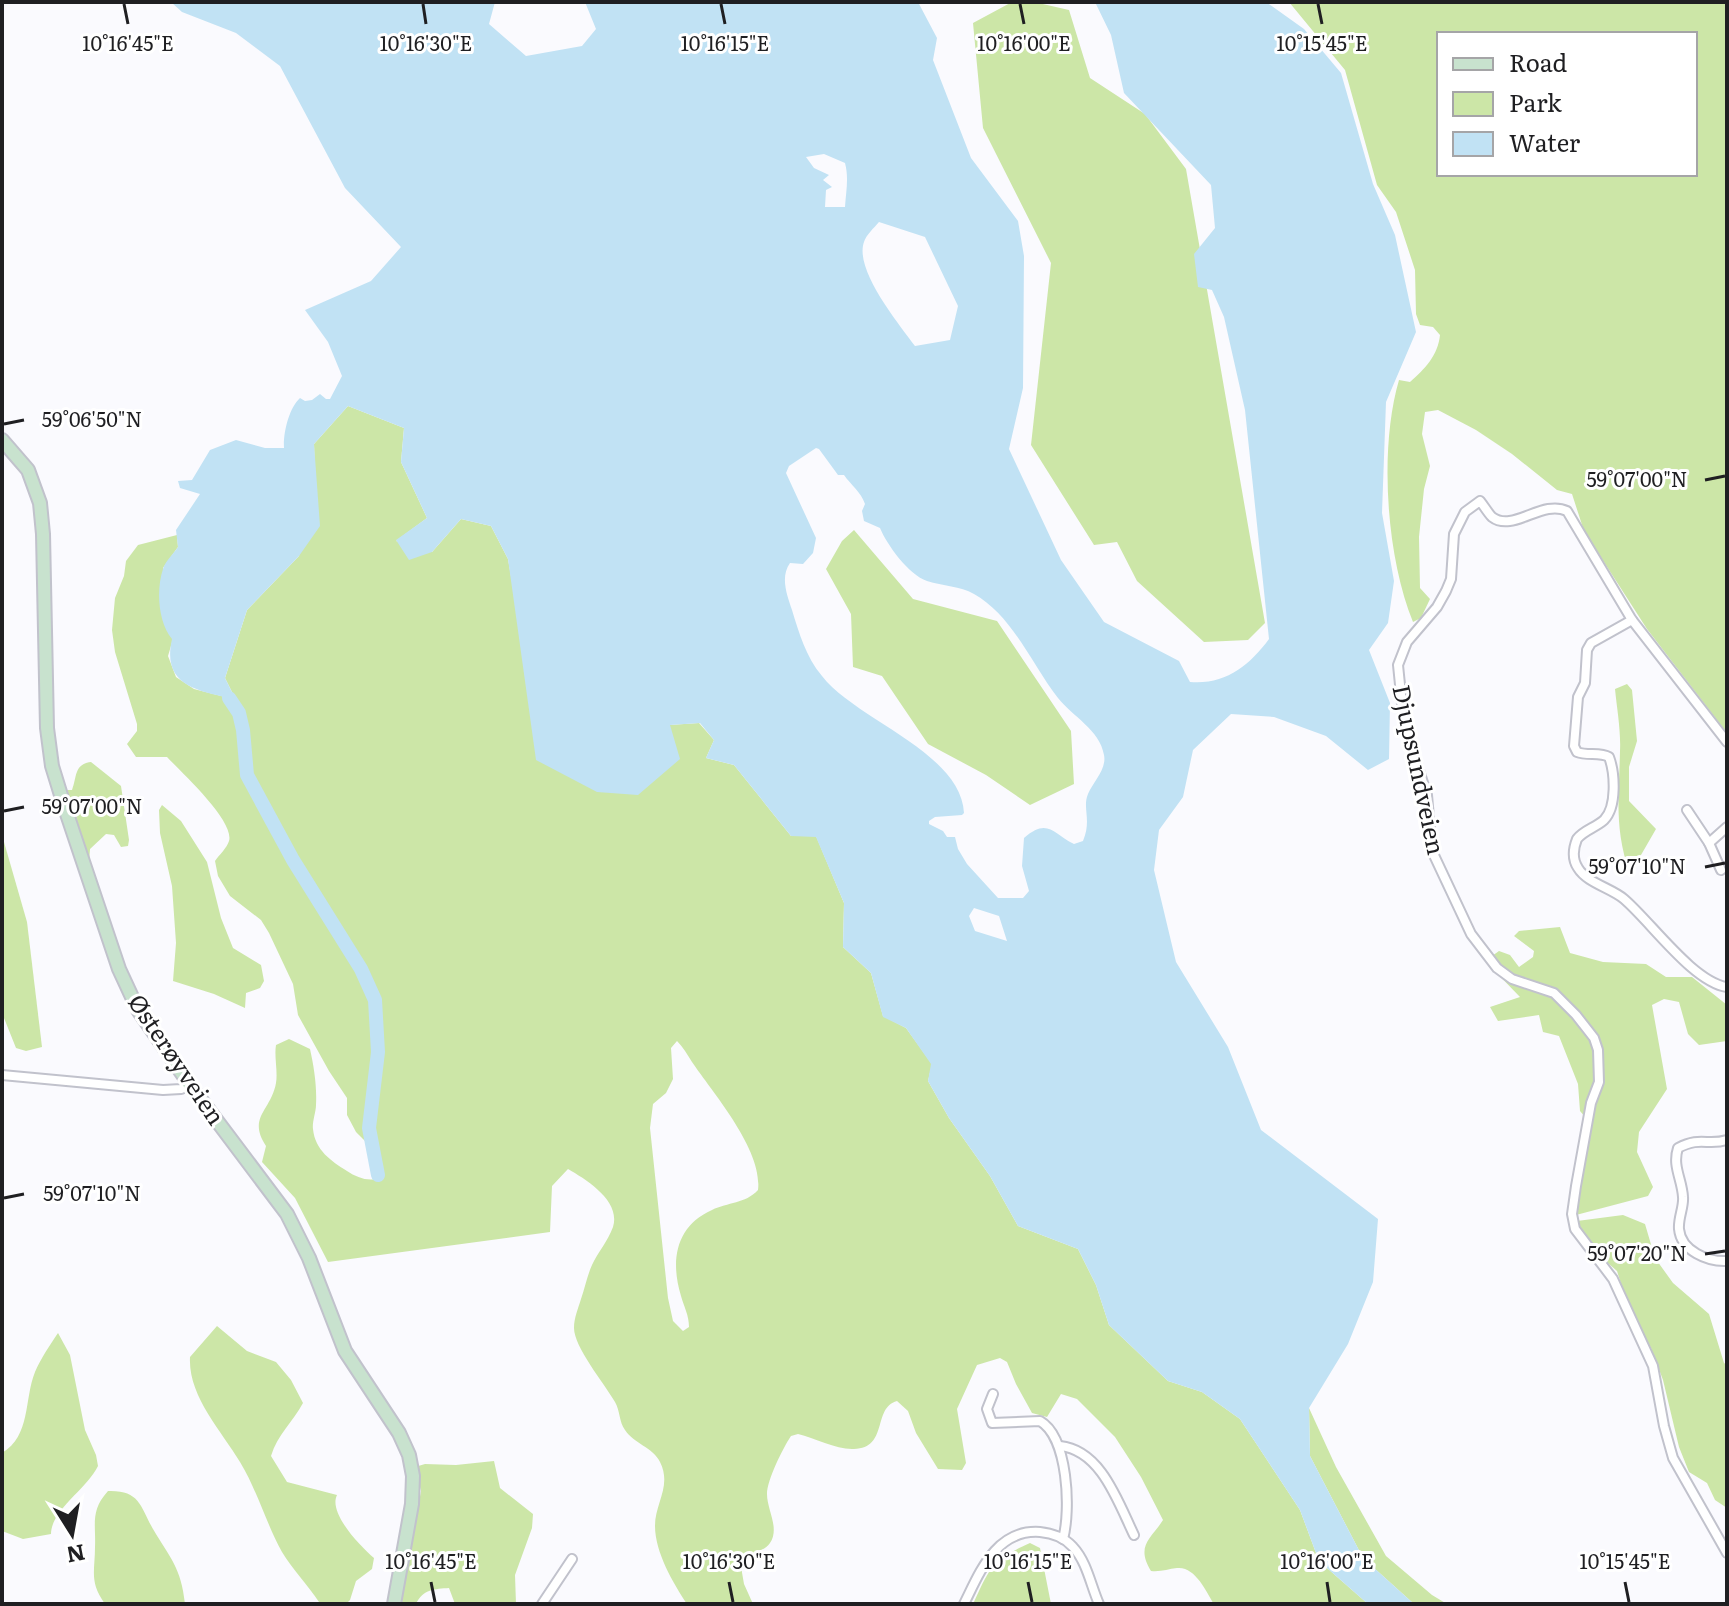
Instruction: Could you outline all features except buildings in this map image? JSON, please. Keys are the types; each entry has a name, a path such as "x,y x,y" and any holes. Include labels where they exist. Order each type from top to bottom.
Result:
{"main road":[{"name":"Østerøyveien","path":"2,440 28,470 40,503 47,728 58,784 125,984 141,1016 287,1214 309,1258 345,1351 399,1433 409,1455 413,1476 412,1504 394,1604"}],"street":[{"name":"Djupsundveien","path":"1632,620 1567,511 1540,509 1524,518 1501,520 1493,517 1480,501 1465,512 1454,534 1451,579 1437,607 1401,652 1398,681 1404,724 1427,795 1432,851 1471,934 1505,975 1554,993 1594,1038 1598,1050 1599,1082 1591,1103 1576,1186 1572,1214 1575,1229 1613,1279 1657,1377 1664,1426 1673,1458 1727,1553"},
{"path":"1727,742 1632,620 1591,643 1587,650 1585,683 1578,697 1574,746 1577,752 1584,755 1609,757 1613,797 1606,818 1577,839 1574,856 1583,874 1623,898 1687,962 1712,982 1727,987"},
{"path":"1687,810 1709,843 1721,870"},
{"path":"1709,843 1725,831"},
{"path":"2,1075 163,1090 190,1085"},
{"path":"1727,1140 1714,1143 1697,1140 1684,1144 1678,1148 1675,1163 1683,1197 1679,1229 1685,1243 1703,1258 1713,1262 1727,1261"},
{"path":"993,1394 987,1409 992,1423 1040,1421 1055,1434 1060,1446 1069,1507 1063,1539"},
{"path":"1060,1446 1074,1447 1106,1478 1134,1535"},
{"path":"964,1604 989,1556 1008,1539 1035,1532 1049,1533 1073,1546 1099,1604"},
{"path":"542,1604 572,1559"}],"green space":[{"path":"1012,2 1034,2 1069,10 1090,78 1145,114 1186,169 1265,623 1248,640 1204,642 1137,581 1117,542 1094,545 1031,445 1051,263 983,128 973,23"},
{"path":"1289,2 1727,2 1727,733 1647,629 1584,531 1572,494 1557,490 1512,454 1438,410 1425,412 1422,434 1430,466 1424,489 1419,537 1420,588 1430,599 1421,618 1413,622 1391,534 1389,437 1399,380 1410,382 1421,372 1434,355 1440,335 1433,327 1420,325 1416,314 1415,270 1396,212 1377,185 1345,70"},
{"path":"348,406 404,428 401,462 427,518 396,541 432,552 461,519 491,526 508,559 514,594 669,725 699,723 714,740 706,758 734,765 791,836 816,836 844,903 843,947 871,973 883,1016 906,1028 932,1064 928,1081 949,1118 990,1176 1018,1226 1078,1249 1096,1285 1109,1325 1168,1381 1202,1392 1240,1419 1300,1510 1319,1561 1368,1604 1214,1604 1199,1580 1189,1571 1177,1568 1151,1571 1146,1562 1145,1548 1163,1520 1141,1477 1115,1437 1077,1399 1061,1394 1047,1417 1032,1413 1007,1362 1000,1358 977,1365 957,1409 966,1463 962,1470 938,1469 916,1433 908,1411 897,1401 889,1405 872,1442 865,1447 847,1449 798,1434 791,1436 768,1488 773,1537 767,1547 740,1561 744,1584 753,1604 687,1604 666,1567 656,1536 656,1518 664,1479 660,1462 625,1430 615,1402 575,1336 575,1317 589,1273 613,1227 612,1209 601,1192 568,1169 552,1186 550,1232 328,1262 295,1198 262,1162 266,1146 259,1121 276,1083 276,1045 289,1039 310,1049 316,1091 314,1136 325,1154 354,1175 376,1179 373,1140 365,1141 347,1115 347,1098 298,1015 293,984 269,933 261,920 230,896 218,876 215,861 229,841 224,822 206,797 167,757 136,757 127,744 137,731 137,724 115,652 112,630 115,598 126,561 138,545 177,535 178,547 163,568 173,639 168,656 176,677 194,689 229,698 232,692 225,678 247,610 299,556 315,479 314,444","holes":["677,1041 745,1140 753,1157 758,1190 748,1198 718,1207 700,1217 683,1235 676,1257 678,1283 689,1323 683,1331 673,1321 668,1298 650,1128 653,1104 666,1093 673,1079 671,1048"]},
{"path":"854,530 913,599 997,621 1071,731 1074,784 1030,805 986,775 928,744 882,676 853,667 851,614 826,569 842,541"},
{"path":"1627,684 1632,690 1637,741 1629,767 1629,801 1656,829 1630,874 1620,828 1620,736 1615,689"},
{"path":"91,762 121,786 129,840 128,846 121,847 114,835 106,834 90,849 89,862 64,790 72,790 79,768"},
{"path":"162,805 181,821 207,862 221,918 233,948 261,965 264,981 260,988 246,993 245,1008 173,981 176,943 172,886 160,833 159,810"},
{"path":"2,842 27,922 42,1047 26,1051 16,1048 2,1013"},
{"path":"1560,927 1570,953 1603,962 1646,964 1666,977 1692,977 1727,1005 1727,1041 1699,1045 1688,1034 1679,1002 1664,999 1652,1005 1667,1089 1639,1132 1637,1152 1653,1187 1648,1196 1576,1215 1574,1211 1595,1090 1591,1091 1586,1118 1580,1111 1578,1084 1559,1036 1543,1032 1539,1015 1498,1021 1490,1007 1520,997 1488,964 1492,956 1499,951 1510,955 1519,967 1533,957 1534,951 1514,936 1519,931"},
{"path":"1623,1215 1645,1224 1655,1258 1673,1283 1709,1314 1727,1365 1727,1508 1715,1500 1707,1483 1689,1472 1679,1447 1663,1380 1651,1348 1629,1309 1617,1271 1580,1239 1577,1221"},
{"path":"217,1326 247,1351 276,1362 291,1380 303,1403 271,1456 287,1482 337,1495 335,1502 341,1520 374,1558 372,1569 356,1581 346,1604 319,1602 290,1565 246,1473 200,1399 194,1385 190,1357"},
{"path":"58,1333 70,1355 85,1430 98,1466 57,1516 51,1534 23,1539 2,1531 2,1453 18,1437 35,1372"},
{"path":"1309,1408 1336,1467 1386,1556 1447,1604 1414,1604 1363,1558 1310,1456"},
{"path":"494,1461 500,1488 533,1514 532,1528 515,1575 516,1604 455,1604 449,1588 426,1593 416,1604 401,1604 421,1491 415,1467"},
{"path":"108,1491 127,1493 138,1501 178,1572 185,1604 105,1604 95,1583 95,1524 96,1511"},
{"path":"1030,1543 1040,1548 1051,1604 973,1604 994,1566 1007,1554"}],"water":[{"path":"171,2 495,2 489,24 526,56 582,46 596,29 585,2 918,2 937,38 933,60 971,158 1018,221 1024,256 1023,388 1009,449 1061,560 1104,622 1179,661 1190,682 1214,680 1235,672 1253,658 1269,639 1245,410 1224,317 1212,290 1198,287 1194,254 1215,228 1211,185 1124,93 1111,35 1095,2 1266,2 1304,29 1341,73 1373,184 1395,235 1416,332 1386,402 1382,513 1394,581 1388,623 1369,650 1390,703 1389,759 1368,770 1326,736 1274,717 1231,714 1193,750 1183,797 1159,830 1154,870 1176,962 1228,1047 1261,1130 1378,1219 1373,1282 1348,1344 1309,1408 1310,1456 1363,1558 1414,1604 1368,1604 1319,1561 1300,1510 1240,1419 1202,1392 1168,1381 1109,1325 1096,1285 1078,1249 1018,1226 990,1176 949,1118 928,1081 931,1064 906,1028 883,1017 871,973 843,947 844,903 816,837 791,836 734,765 706,758 714,740 700,723 670,725 680,759 638,795 597,792 536,760 508,559 491,526 461,519 432,552 409,560 396,540 427,518 401,462 404,428 348,406 314,444 320,526 299,556 247,610 225,678 232,692 229,698 204,692 176,675 170,654 172,639 161,615 159,586 164,566 178,547 176,530 200,494 180,488 178,481 192,480 210,450 236,440 265,448 284,448 288,421 296,402 300,398 312,400 320,394 330,399 342,376 328,342 305,310 371,281 401,247 345,188 280,66 236,33 182,12","holes":["824,154 845,163 845,207 825,207 826,190 832,187 823,180 829,175 814,168 806,157","879,222 925,237 958,306 950,340 915,346 889,311 866,267 863,254 868,234","819,449 838,475 844,475 861,496 865,504 862,511 864,521 880,528 906,566 920,578 969,591 988,603 1011,628 1058,698 1097,738 1104,760 1086,799 1087,827 1083,841 1074,844 1045,828 1024,838 1022,866 1029,891 1023,898 998,898 967,864 955,837 947,837 943,831 929,824 935,817 964,813 958,791 945,772 927,754 838,692 812,661 797,627 785,580 790,563 803,564 813,553 816,538 786,473 789,466","974,908 999,916 1007,941 975,931 969,916"]}],"waterway":[{"path":"229,698 239,713 243,730 247,775 293,860 361,969 375,1000 378,1052 369,1128 378,1175"}]}
